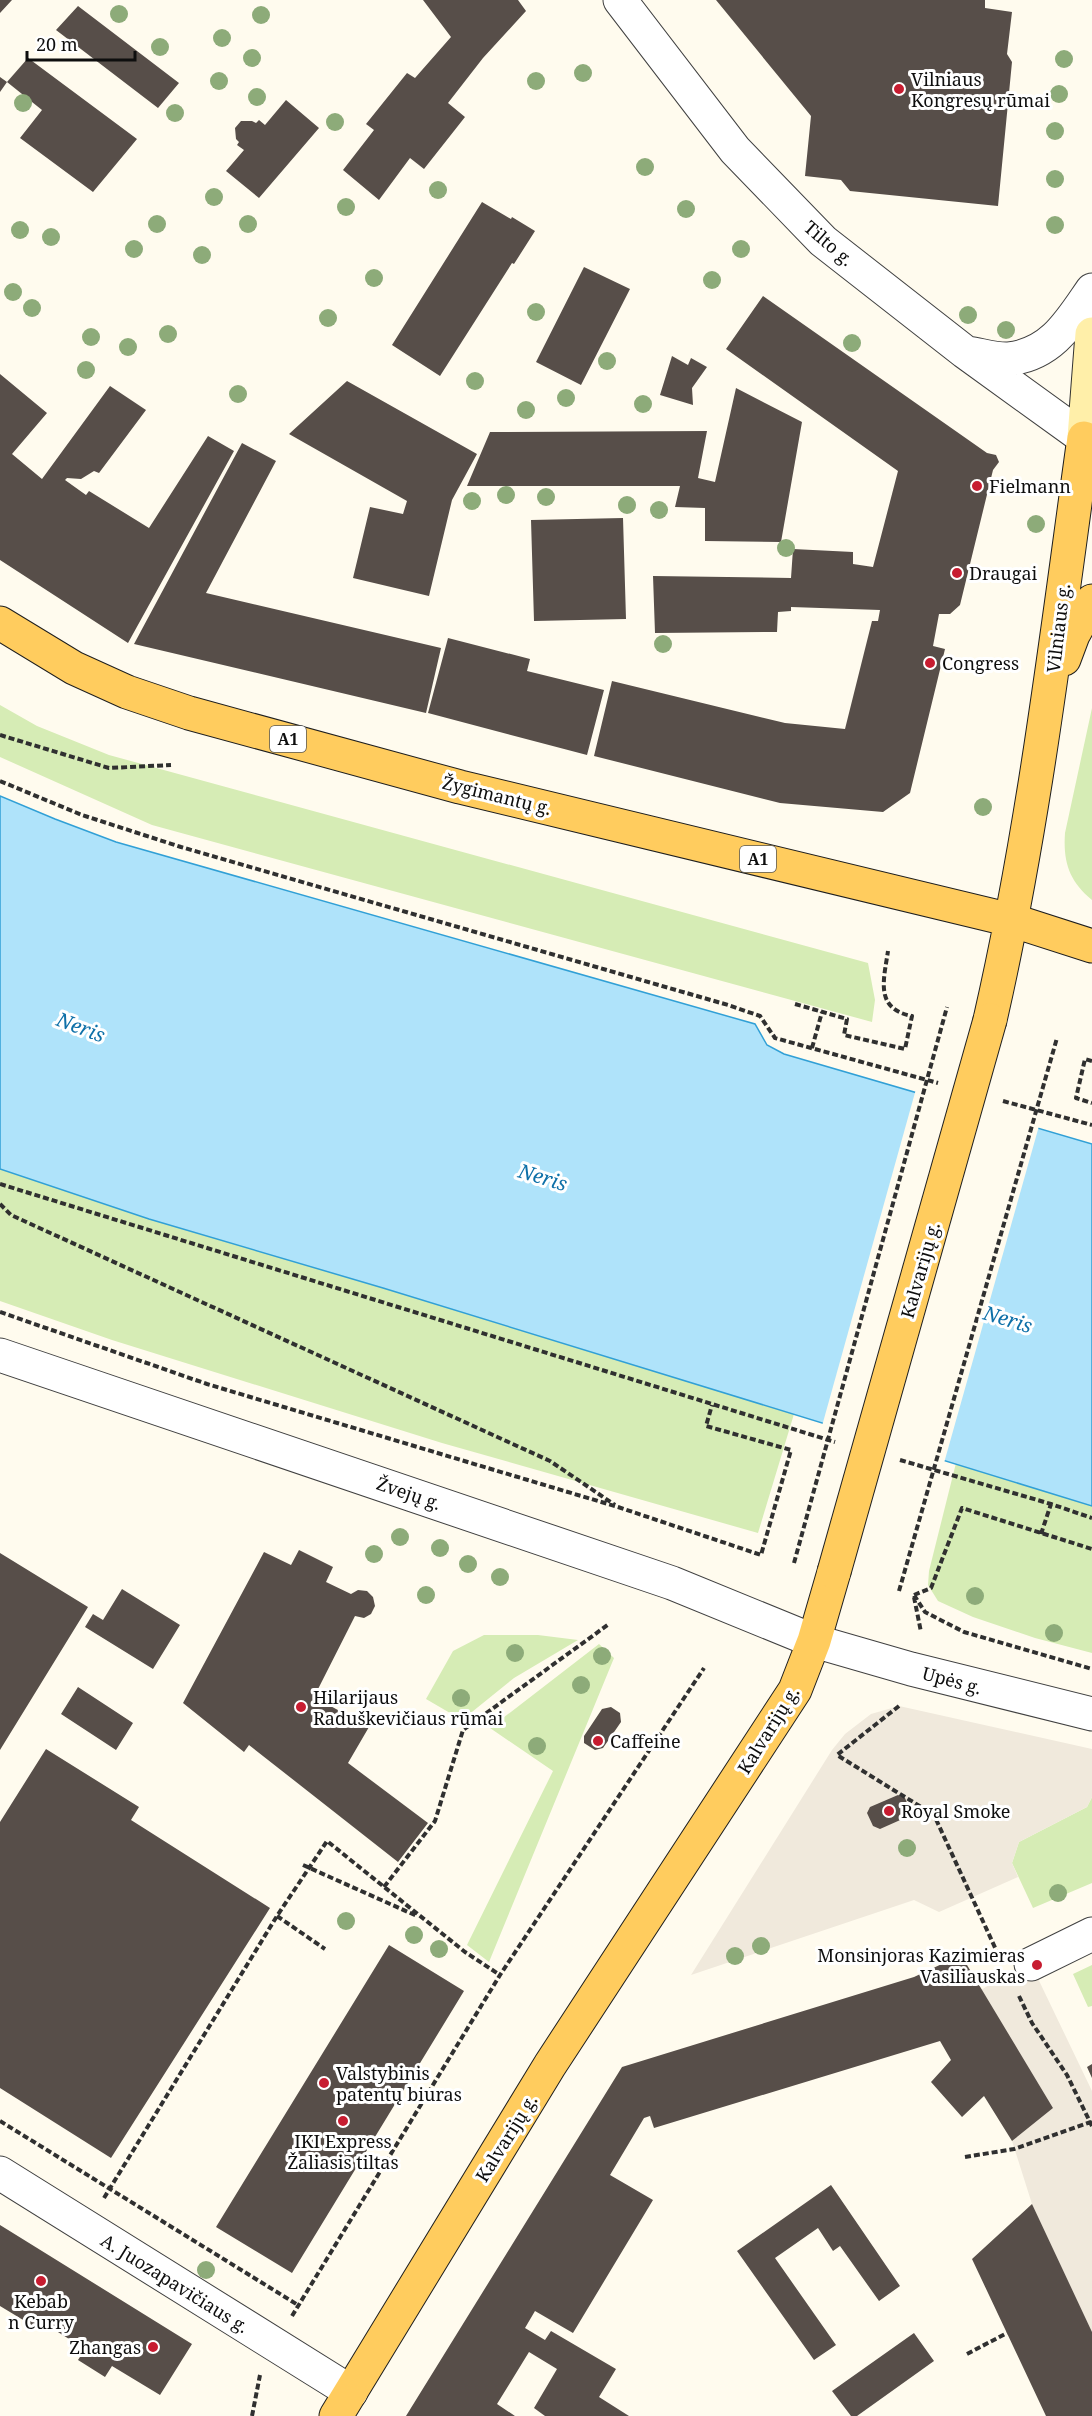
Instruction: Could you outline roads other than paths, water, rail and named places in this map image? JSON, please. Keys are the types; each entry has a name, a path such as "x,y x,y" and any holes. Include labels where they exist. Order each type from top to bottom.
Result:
{"main road":[{"name":"Vilniaus g.","path":"1011,921 1049,700 1088,441 1092,334"},
{"path":"1049,700 1072,635 1092,601"},
{"name":"Žygimantų g.","path":"0,623 74,668 127,692 189,713 460,787 1011,921"},
{"name":"A1","path":"1011,921 1092,946"},
{"name":"Kalvarijų g.","path":"343,2404 550,2065 795,1690 814,1641 990,1020 1011,921"}],"street":[{"name":"Tilto g.","path":"620,0 735,150 824,241 965,352 1088,441"},
{"path":"965,352 1008,359 1038,351 1064,331 1092,290"},
{"name":"Žvejų g.","path":"0,1355 672,1583 814,1641"},
{"name":"Upės g.","path":"814,1641 922,1672 1092,1714"},
{"path":"1030,1964 1092,1934"},
{"name":"A. Juozapavičiaus g.","path":"0,2173 86,2227 343,2404"}],"water":[{"name":"Neris","path":"0,796 116,842 755,1024 767,1045 784,1054 1092,1144 1092,1506 383,1288 149,1219 0,1169"}],"place":[{"name":"Vilniaus Kongresų rūmai","path":"899,89"},
{"name":"Fielmann","path":"977,486"},
{"name":"Draugai","path":"957,573"},
{"name":"Congress","path":"930,663"},
{"name":"Hilarijaus Raduškevičiaus rūmai","path":"301,1707"},
{"name":"Caffeine","path":"598,1741"},
{"name":"Royal Smoke","path":"889,1811"},
{"name":"Monsinjoras Kazimieras Vasiliauskas","path":"1037,1965"},
{"name":"Valstybinis patentų biuras","path":"324,2083"},
{"name":"IKI Express Žaliasis tiltas","path":"343,2121"},
{"name":"Kebab n Curry","path":"41,2281"},
{"name":"Zhangas","path":"153,2347"}]}
